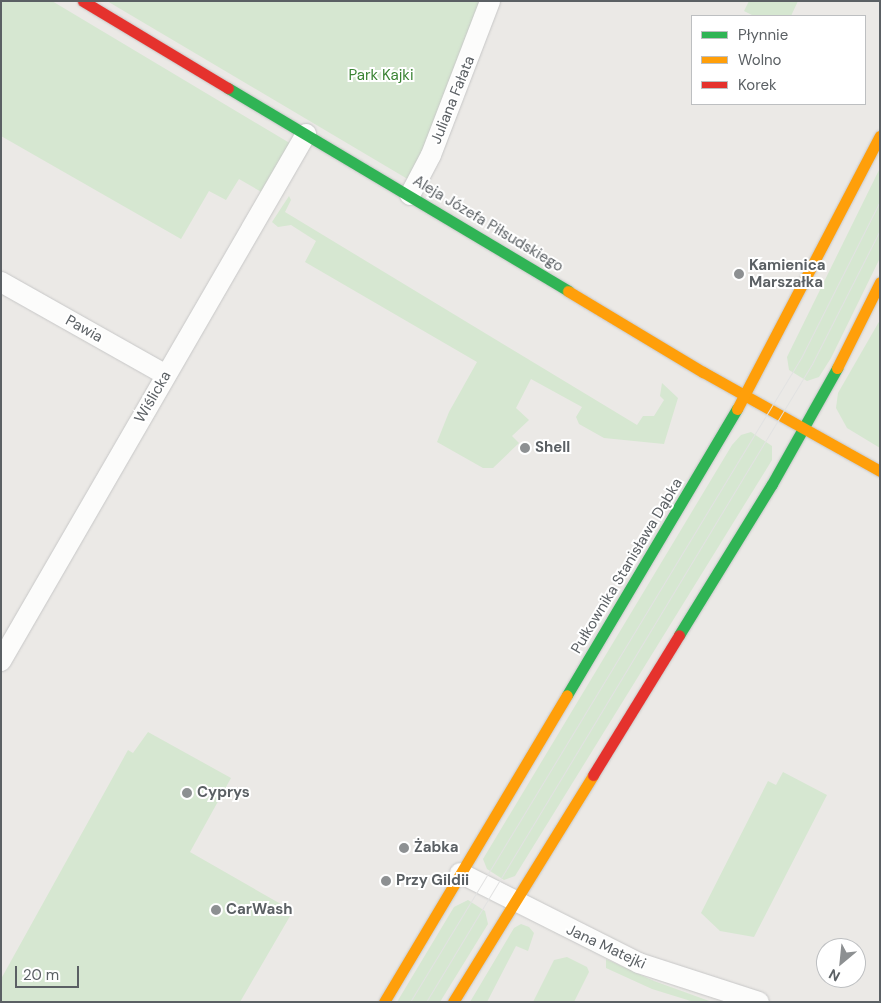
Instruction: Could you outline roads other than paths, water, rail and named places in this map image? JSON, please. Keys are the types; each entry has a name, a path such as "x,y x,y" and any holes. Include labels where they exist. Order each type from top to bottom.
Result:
{"street":[{"name":"Aleja Józefa Piłsudskiego","path":"83,1 745,396 880,471"},
{"name":"Juliana Fałata","path":"410,195 431,155 490,1"},
{"name":"Wiślicka","path":"1,660 306,134"},
{"name":"Pułkownika Stanisława Dąbka","path":"384,1002 745,396 880,136"},
{"name":"Pawia","path":"1,282 166,375"},
{"path":"453,1002 804,428 880,282"},
{"name":"Jana Matejki","path":"460,873 514,903 639,963 760,1002"}],"tram line":[{"path":"410,1002 801,358 880,201"},
{"path":"426,1002 812,364 880,230"}],"place":[{"name":"Kamienica Marszałka","path":"739,274"},
{"name":"Shell","path":"525,448"},
{"name":"Cyprys","path":"187,793"},
{"name":"Żabka","path":"404,848"},
{"name":"Przy Gildii","path":"386,881"},
{"name":"CarWash","path":"216,910"}],"park label":[{"name":"Park Kajki","path":"381,76"}]}
